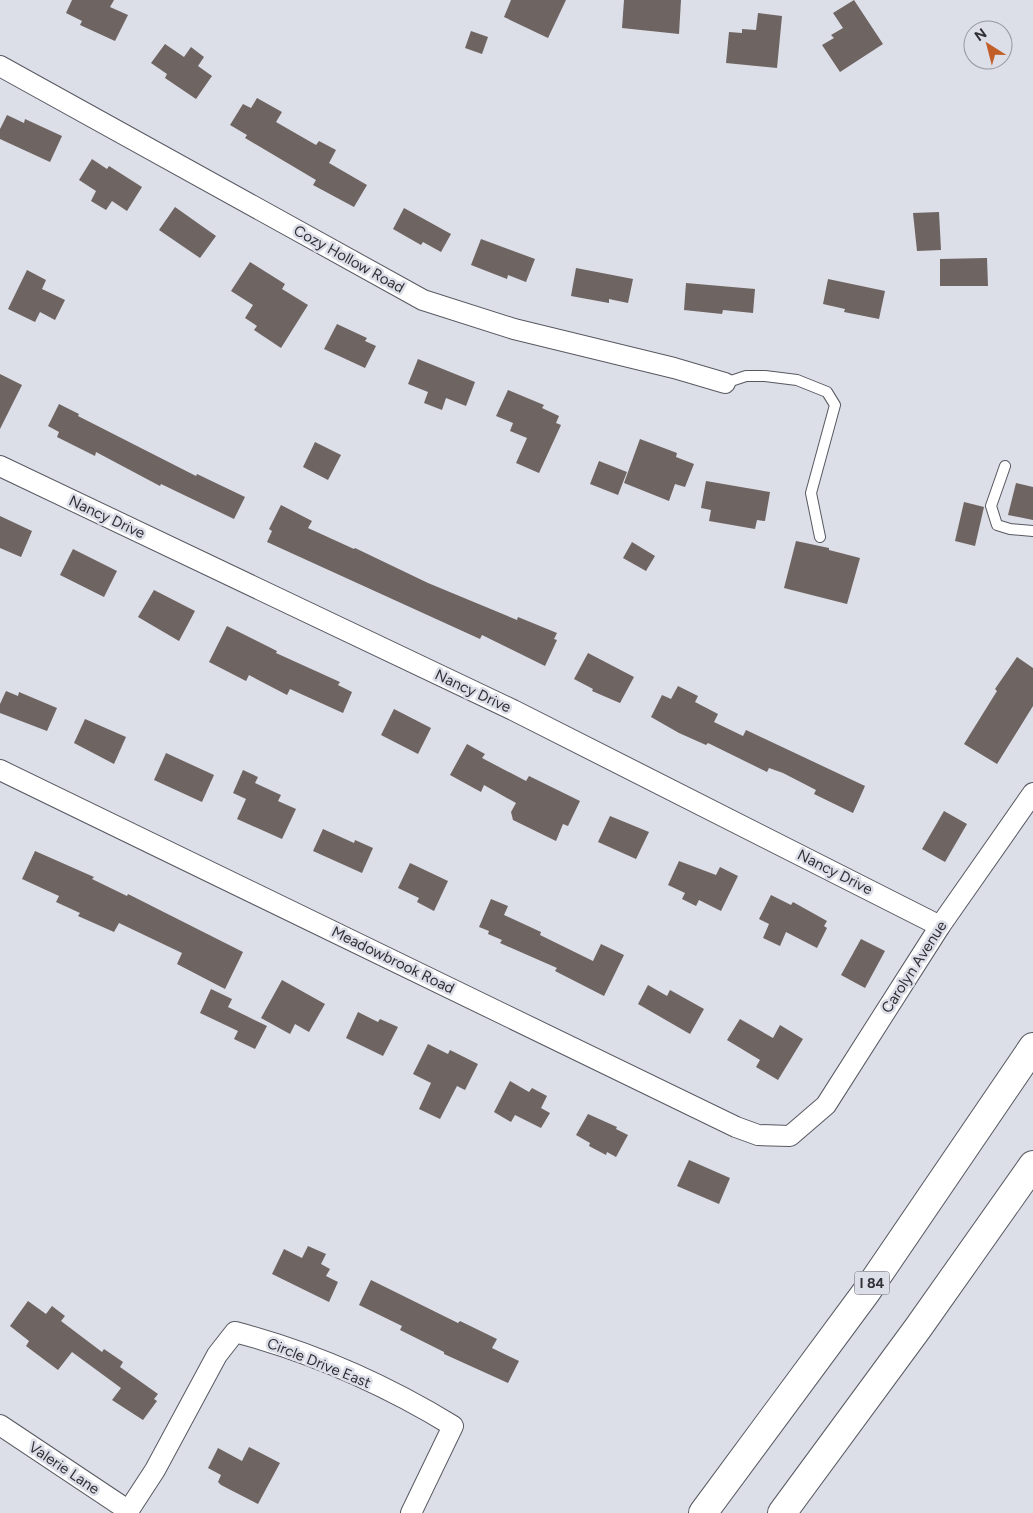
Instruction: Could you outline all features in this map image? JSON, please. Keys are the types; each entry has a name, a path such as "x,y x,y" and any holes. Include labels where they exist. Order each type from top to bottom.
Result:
{"highway":[{"name":"I 84","path":"703,1513 867,1291 1033,1047"},
{"path":"782,1513 1033,1165"}],"street":[{"name":"Cozy Hollow Road","path":"0,66 423,300 514,329 674,368 725,383"},
{"name":"Nancy Drive","path":"0,466 514,710 940,926"},
{"name":"Meadowbrook Road","path":"0,770 736,1127 758,1135 790,1136"},
{"name":"Carolyn Avenue","path":"790,1136 826,1105 940,926 1033,793"},
{"name":"Circle Drive East","path":"128,1512 155,1470 216,1355 235,1332 286,1346 416,1404 453,1426 411,1513"},
{"name":"Valerie Lane","path":"0,1424 128,1512"}],"lane":[{"path":"725,383 746,376 765,376 797,380 827,392 835,405 811,493 820,537"},
{"path":"1005,466 991,506 997,525 1010,529 1033,531"}],"building":[{"path":"72,0 114,0 110,7 128,15 115,41 80,25 82,21 66,13"},
{"path":"511,0 566,0 548,38 504,17"},
{"path":"624,0 681,0 679,34 622,28"},
{"path":"854,0 883,44 840,72 822,45 834,38 831,35 843,28 833,13"},
{"path":"758,13 782,16 777,68 726,63 729,32 742,33 742,29 756,30"},
{"path":"471,31 488,37 482,54 465,48"},
{"path":"165,44 184,57 191,47 204,57 198,66 212,76 196,99 165,78 167,74 151,63"},
{"path":"257,98 282,112 276,122 316,145 319,141 336,150 329,163 367,185 354,207 313,185 316,180 245,138 247,135 230,125 243,104 251,108"},
{"path":"7,115 24,123 25,119 62,136 50,162 0,139 0,129"},
{"path":"92,159 107,169 109,166 142,187 127,211 112,201 106,210 91,201 96,191 79,180"},
{"path":"175,207 216,236 200,258 159,230"},
{"path":"404,208 451,234 441,252 423,242 421,245 393,229"},
{"path":"939,212 941,250 917,251 913,213"},
{"path":"481,239 535,259 526,282 508,275 507,279 471,265"},
{"path":"987,258 988,286 940,286 940,259"},
{"path":"250,262 285,284 282,289 308,305 281,348 254,330 257,326 245,318 253,305 231,291"},
{"path":"576,268 633,279 628,303 609,299 609,303 571,296"},
{"path":"27,270 46,280 42,289 65,300 55,320 40,312 35,322 8,309"},
{"path":"828,279 885,291 879,319 844,312 845,309 823,304"},
{"path":"686,283 755,289 753,313 723,310 722,314 684,310"},
{"path":"337,324 367,338 365,341 376,346 365,368 324,349"},
{"path":"418,359 475,382 466,406 446,398 442,410 424,403 428,392 408,384"},
{"path":"0,374 22,385 0,429"},
{"path":"508,390 544,405 542,408 559,416 556,423 561,425 539,473 516,463 527,438 510,431 513,423 496,416"},
{"path":"59,404 79,414 78,416 196,476 197,474 245,497 234,519 161,484 160,486 96,452 95,456 57,437 59,432 48,426"},
{"path":"640,439 677,453 676,457 694,464 685,487 675,484 669,501 624,483"},
{"path":"315,442 341,455 328,480 303,467"},
{"path":"599,461 627,472 618,495 590,484"},
{"path":"706,481 770,492 765,521 757,520 755,529 709,521 711,510 701,508"},
{"path":"1016,483 1033,487 1033,520 1008,515"},
{"path":"964,502 984,507 975,546 955,541"},
{"path":"281,505 312,521 308,528 428,583 517,620 518,617 557,633 554,639 557,640 545,666 482,635 480,639 267,542 272,531 269,529"},
{"path":"0,516 32,531 21,557 0,548"},
{"path":"796,541 829,548 829,550 860,558 847,604 784,588"},
{"path":"632,542 655,556 646,571 623,558"},
{"path":"73,549 117,571 104,597 60,575"},
{"path":"154,590 195,611 179,641 138,617"},
{"path":"227,626 277,651 276,653 340,682 338,685 352,692 343,713 290,689 287,695 249,675 246,681 209,662"},
{"path":"588,653 634,677 620,703 592,691 593,689 574,679"},
{"path":"1017,657 1033,668 1033,706 997,764 964,744 997,691 995,689"},
{"path":"678,686 698,696 695,702 718,714 714,722 743,736 746,730 865,786 853,813 814,794 816,790 783,773 769,768 767,772 708,743 706,745 679,733 651,717 662,695 671,699"},
{"path":"6,691 18,696 19,692 57,708 47,731 0,713 0,704"},
{"path":"394,709 431,728 418,754 381,735"},
{"path":"85,719 126,737 114,764 74,743"},
{"path":"467,744 485,754 482,758 526,781 529,776 580,801 568,826 563,824 556,841 513,820 511,812 516,803 484,785 481,792 450,775"},
{"path":"166,753 214,775 202,802 154,780"},
{"path":"243,770 258,777 255,783 281,795 278,801 296,809 282,839 237,819 246,799 233,793"},
{"path":"944,811 967,824 945,862 922,849"},
{"path":"610,816 649,832 636,859 598,842"},
{"path":"323,829 354,843 355,840 373,848 362,873 313,851"},
{"path":"35,851 94,877 92,879 127,896 128,894 243,952 225,989 177,964 182,953 119,923 114,932 78,916 80,913 56,902 59,896 22,879"},
{"path":"679,861 716,875 720,867 738,876 721,911 699,900 696,906 682,899 685,893 668,885"},
{"path":"410,863 448,881 434,911 417,902 419,898 398,888"},
{"path":"771,895 791,905 793,902 827,921 824,926 827,928 817,948 786,932 780,946 763,938 769,924 759,919"},
{"path":"491,899 508,906 504,915 541,932 540,935 593,961 601,944 624,955 604,996 555,971 557,968 500,943 502,940 488,934 489,931 479,927"},
{"path":"861,939 885,951 865,988 841,975"},
{"path":"282,980 325,1004 309,1032 295,1024 290,1034 261,1018"},
{"path":"648,985 667,996 670,990 704,1009 690,1034 638,1004"},
{"path":"211,989 232,999 228,1007 267,1026 255,1049 234,1039 238,1031 200,1013"},
{"path":"358,1012 378,1022 380,1019 398,1027 383,1056 346,1038"},
{"path":"740,1019 773,1038 780,1025 803,1039 778,1080 756,1067 760,1060 727,1040"},
{"path":"428,1044 448,1054 450,1050 478,1064 465,1090 457,1086 440,1119 419,1109 431,1083 413,1074"},
{"path":"510,1081 529,1092 532,1088 547,1096 541,1108 550,1113 541,1128 515,1115 511,1122 494,1112"},
{"path":"588,1114 617,1127 616,1129 628,1135 616,1157 607,1152 606,1155 589,1146 590,1143 576,1135"},
{"path":"689,1160 730,1178 719,1204 677,1186"},
{"path":"308,1246 326,1254 321,1264 330,1269 326,1276 338,1282 329,1302 272,1274 284,1249 302,1258"},
{"path":"371,1280 458,1323 460,1321 497,1339 492,1348 519,1361 508,1383 444,1354 444,1352 400,1330 402,1326 359,1305"},
{"path":"28,1301 46,1314 52,1306 65,1316 61,1321 102,1352 104,1349 123,1362 120,1367 158,1394 154,1399 157,1401 143,1420 112,1400 121,1388 72,1352 58,1370 26,1346 29,1341 10,1326"},
{"path":"249,1447 280,1463 258,1504 221,1485 218,1482 221,1475 208,1468 218,1448 242,1461"}]}
